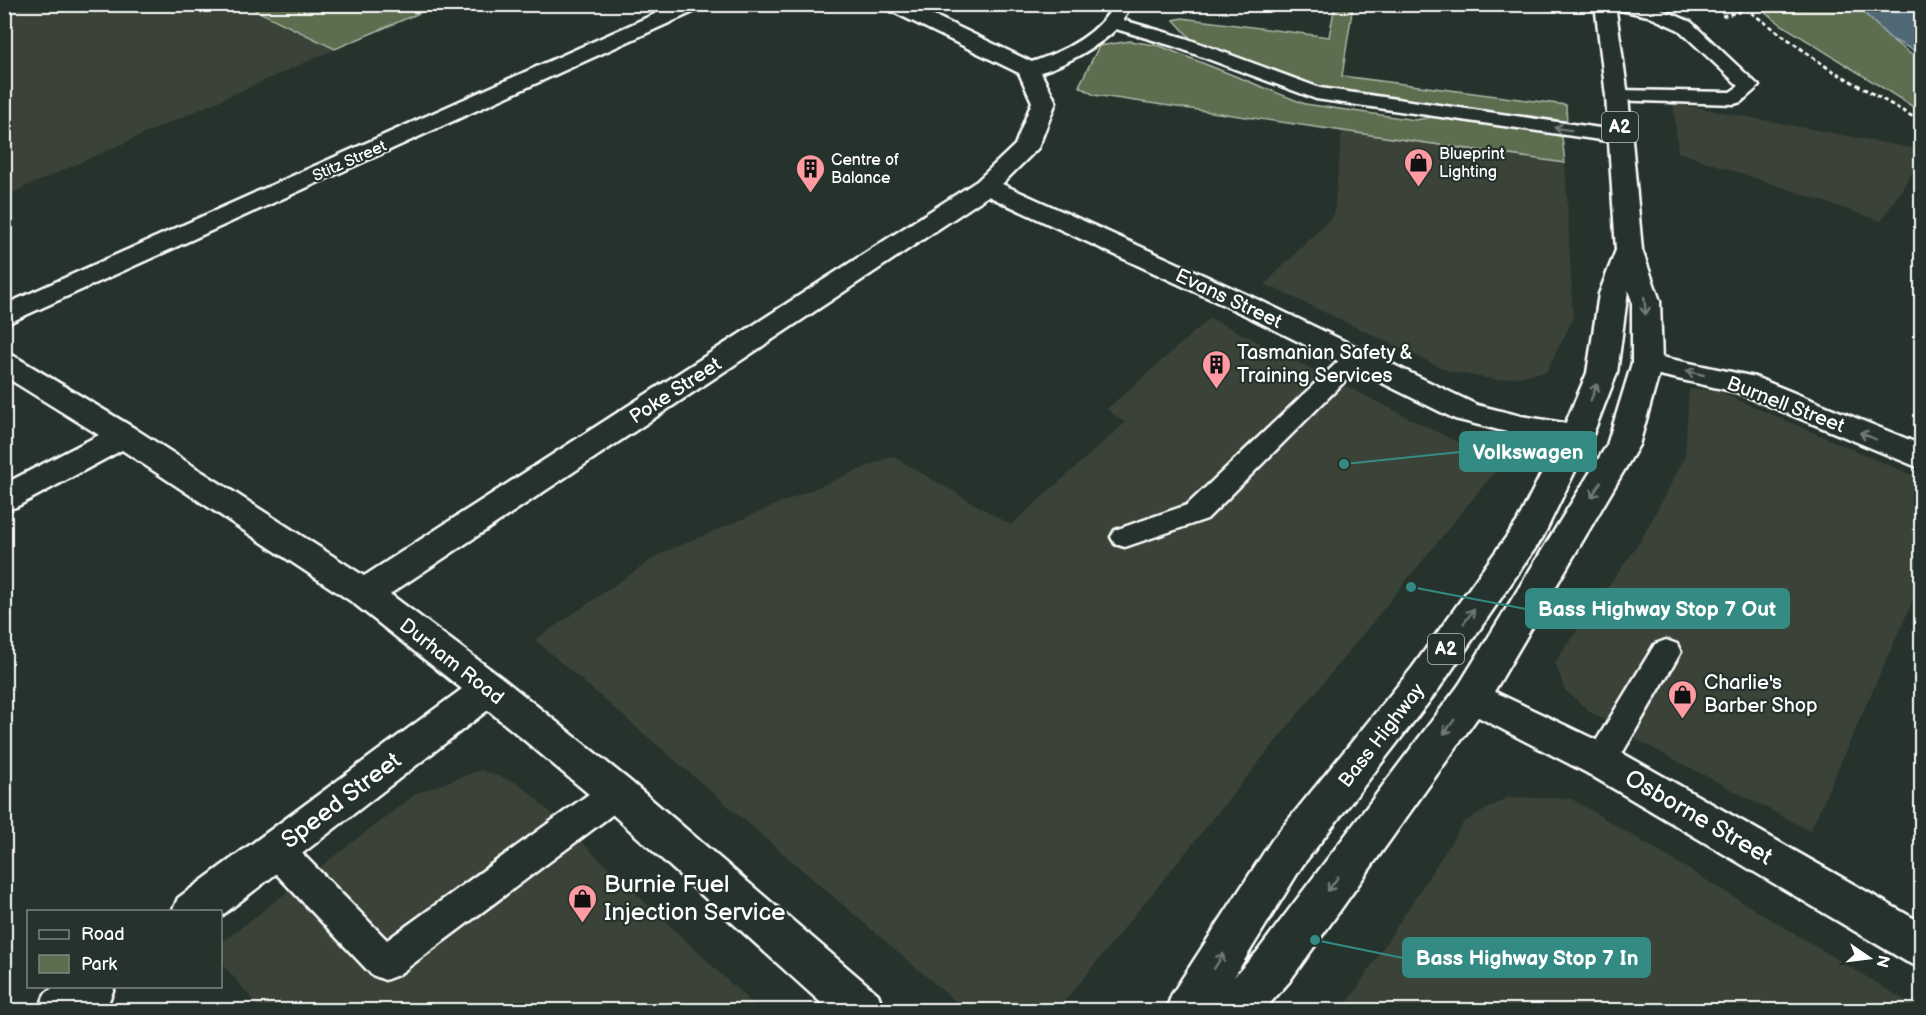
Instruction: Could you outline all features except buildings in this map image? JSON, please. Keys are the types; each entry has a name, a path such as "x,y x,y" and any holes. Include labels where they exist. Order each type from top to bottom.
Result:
{"main road":[{"name":"Stitz Street","path":"4,316 695,4"},
{"path":"892,4 1028,69"},
{"name":"Bass Highway","path":"1234,1011 1273,967 1472,696 1623,445 1647,363 1646,301 1629,250 1617,96 1605,4"},
{"name":"Poke Street","path":"364,593 986,186 1026,148 1044,102 1028,69"},
{"name":"Evans Street","path":"986,186 1252,308 1466,412 1493,421 1577,434"},
{"name":"Bass Highway","path":"1188,1011 1287,853 1425,679 1531,528 1577,434 1602,373 1613,294 1629,250"},
{"name":"Durham Road","path":"4,363 123,436 364,593 489,689 616,793 862,1011"},
{"name":"Burnell Street","path":"1647,363 1744,384 1922,458"},
{"path":"4,499 123,436"},
{"name":"Speed Street","path":"196,910 489,689"},
{"name":"Osborne Street","path":"1472,696 1600,761 1922,946"},
{"path":"61,1011 92,988"}],"lane":[{"path":"1028,69 1046,64 1091,40 1113,23 1123,4"},
{"path":"1617,4 1653,12 1685,27 1750,86 1734,98 1617,96"},
{"path":"1113,23 1179,42 1316,93 1621,137"},
{"path":"1125,537 1197,512 1354,359"},
{"path":"1600,761 1666,652"},
{"path":"276,850 385,963 616,793"}],"path":[{"path":"1739,6 1747,5 1754,9 1806,8 1820,4"},
{"path":"1739,6 1802,51 1857,86 1922,122"}],"shaded area":[{"path":"5,5 245,5 335,49 5,196"},
{"path":"1673,103 1921,150 1921,160 1881,221 1678,152"},
{"path":"1342,129 1565,163 1573,319 1546,372 1498,380 1451,372 1265,284 1334,215"},
{"path":"1210,318 1501,464 1060,1007 1054,1010 970,1010 963,1008 535,640 660,554 892,456 1011,525 1125,423 1107,409"},
{"path":"1689,389 1715,390 1921,479 1921,582 1810,831 1645,744 1590,712 1565,690 1555,662 1641,540 1685,457"},
{"path":"481,770 520,784 759,1010 261,1010 222,963 222,942 417,793"},
{"path":"1508,797 1572,799 1921,1010 1343,1010 1464,822"}],"green space":[{"path":"245,5 438,5 335,49"},
{"path":"1335,5 1353,5 1342,76 1566,105 1567,124 1327,90 1192,40 1174,20 1182,18 1329,37"},
{"path":"1755,5 1856,5 1891,39 1921,62 1921,112 1782,25"},
{"path":"1130,41 1160,46 1305,104 1415,120 1438,116 1545,131 1562,137 1565,163 1094,95 1079,86 1099,46"}],"water":[{"path":"1856,5 1921,5 1921,54 1891,39"}],"place":[{"name":"Blueprint Lighting","path":"1418,188"},
{"name":"Centre of Balance","path":"810,194"},
{"name":"Tasmanian Safety & Training Services","path":"1216,390"},
{"name":"Volkswagen","path":"1344,464"},
{"name":"Bass Highway Stop 7 Out","path":"1411,587"},
{"name":"Charlie's Barber Shop","path":"1683,720"},
{"name":"Burnie Fuel Injection Service","path":"583,924"},
{"name":"Bass Highway Stop 7 In","path":"1315,940"}]}
